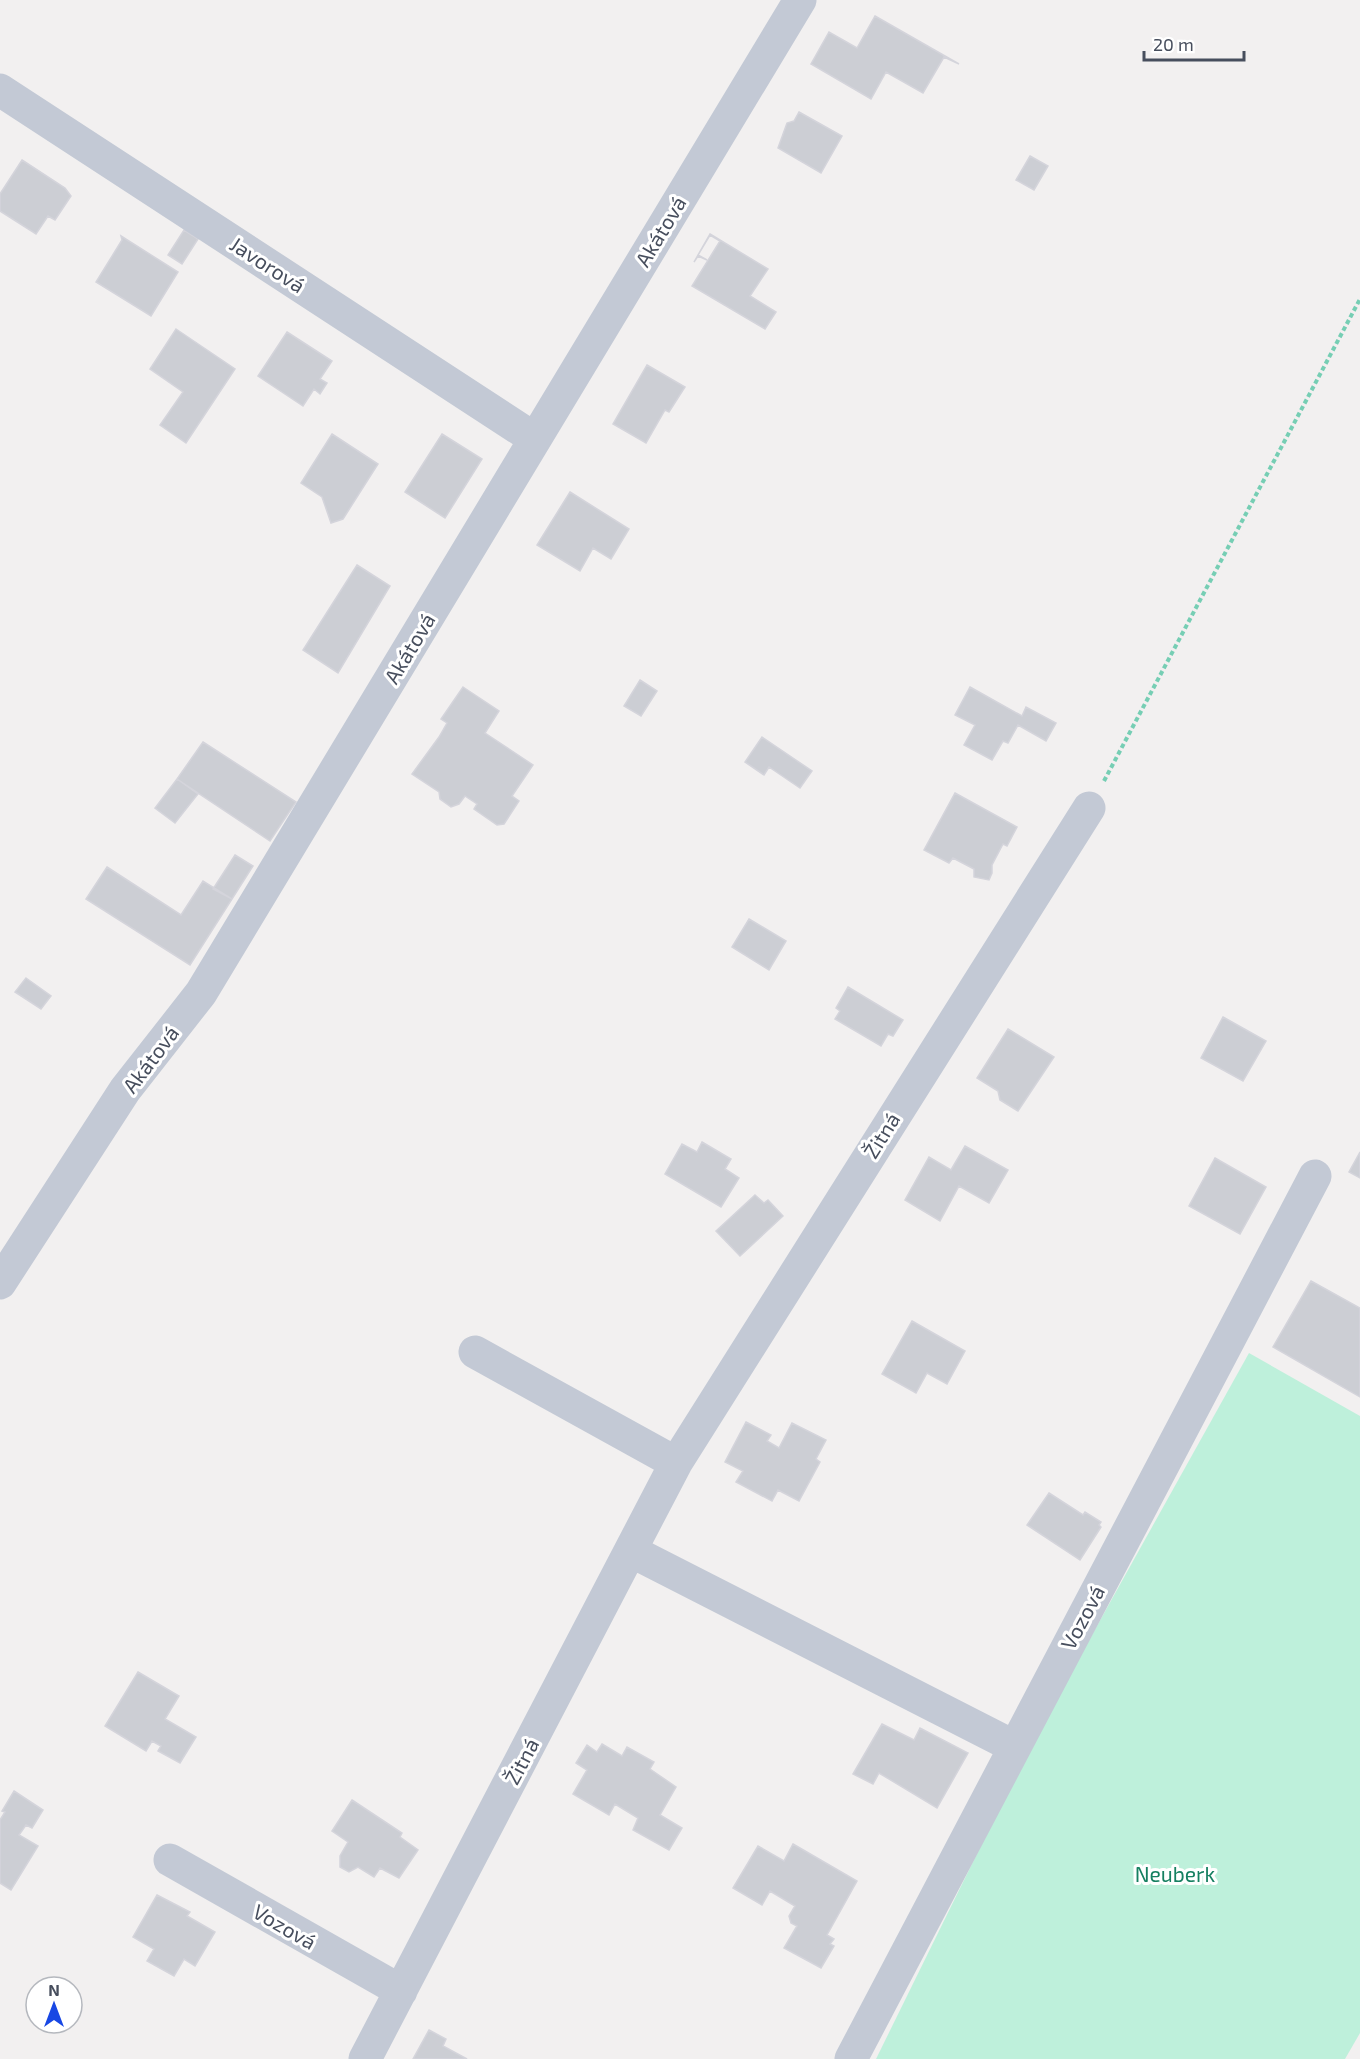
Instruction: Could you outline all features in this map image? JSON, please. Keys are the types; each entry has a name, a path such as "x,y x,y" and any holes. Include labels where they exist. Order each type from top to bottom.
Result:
{"street":[{"name":"Akátová","path":"0,1283 126,1090 201,993 800,0"},
{"name":"Javorová","path":"0,90 535,439"},
{"name":"Žitná","path":"365,2059 676,1463 1089,808"},
{"name":"Vozová","path":"850,2059 1315,1176"},
{"path":"475,1352 676,1463"},
{"path":"631,1551 1013,1746"},
{"name":"Vozová","path":"170,1860 401,1991"}],"path":[{"path":"1089,808 1360,299"}],"green space":[{"name":"Neuberk","path":"1249,1353 1360,1416 1360,2033 1345,2059 876,2059 1030,1746"}],"building":[{"path":"875,16 959,64 944,57 923,93 886,72 871,99 811,64 829,32 857,48"},
{"path":"799,112 842,136 821,173 778,148 787,123 794,121"},
{"path":"1030,156 1048,166 1034,190 1016,180"},
{"path":"22,160 65,188 71,196 55,220 48,216 36,234 0,211 0,194"},
{"path":"184,230 198,239 182,264 168,255"},
{"path":"710,234 768,269 750,296 776,312 765,329 692,286 720,241 710,235 698,255"},
{"path":"121,236 178,272 151,316 96,282 122,240"},
{"path":"176,329 235,369 186,443 160,425 183,392 150,369"},
{"path":"287,332 332,361 320,379 327,383 320,394 314,389 303,406 258,376"},
{"path":"647,365 685,387 669,412 665,410 646,443 613,424"},
{"path":"332,434 378,464 343,519 331,523 322,497 301,483"},
{"path":"442,434 482,459 445,518 405,492"},
{"path":"570,492 629,529 611,559 593,548 580,571 537,545"},
{"path":"357,565 390,586 338,673 303,650"},
{"path":"640,680 657,691 641,716 624,706"},
{"path":"463,687 499,711 485,733 533,765 512,796 519,801 504,824 497,825 474,809 477,804 465,796 459,804 451,807 440,799 439,792 412,774 439,737 447,723 441,719"},
{"path":"970,687 1022,716 1026,707 1056,723 1046,741 1018,725 1008,743 1003,741 992,760 964,745 975,725 955,715"},
{"path":"762,737 812,771 800,788 769,767 764,775 745,762"},
{"path":"203,742 296,802 270,841 177,779"},
{"path":"177,779 198,794 175,823 155,808"},
{"path":"955,793 1017,827 1007,846 1003,844 992,865 989,880 974,877 974,869 953,858 949,863 924,850"},
{"path":"235,855 253,866 232,899 213,889"},
{"path":"107,867 181,915 203,881 232,899 190,965 86,899"},
{"path":"749,919 786,941 769,970 732,947"},
{"path":"26,978 51,996 41,1009 15,992"},
{"path":"848,987 903,1020 893,1036 888,1034 881,1046 835,1019 840,1011 836,1008"},
{"path":"1223,1017 1266,1041 1243,1081 1201,1058"},
{"path":"1008,1029 1054,1057 1018,1111 1000,1100 998,1091 977,1078"},
{"path":"702,1142 731,1159 725,1169 739,1178 721,1207 665,1174 682,1144 697,1152"},
{"path":"965,1146 1008,1170 989,1203 959,1186 940,1221 905,1200 929,1157 951,1170"},
{"path":"1360,1152 1360,1178 1349,1172"},
{"path":"1215,1158 1266,1187 1240,1234 1189,1206"},
{"path":"755,1195 764,1203 768,1200 783,1216 740,1256 716,1231"},
{"path":"1311,1281 1360,1308 1360,1397 1273,1347"},
{"path":"912,1321 965,1351 947,1384 927,1373 916,1393 882,1374"},
{"path":"746,1422 771,1435 767,1441 779,1448 792,1423 826,1440 816,1459 820,1462 799,1501 778,1490 772,1501 736,1482 743,1471 725,1462"},
{"path":"1049,1493 1083,1515 1085,1512 1101,1522 1099,1525 1101,1527 1080,1560 1027,1525"},
{"path":"138,1672 179,1696 165,1719 196,1737 180,1763 158,1751 161,1746 152,1741 146,1751 105,1726"},
{"path":"882,1724 914,1740 920,1728 968,1753 937,1808 879,1773 873,1784 853,1774"},
{"path":"602,1744 622,1756 627,1747 654,1762 650,1769 676,1787 660,1815 682,1828 669,1850 633,1830 638,1818 615,1804 609,1815 573,1794 587,1770 576,1763 587,1745 597,1752"},
{"path":"14,1791 43,1810 32,1828 26,1825 19,1835 38,1846 11,1890 0,1883 0,1820 5,1812 2,1811"},
{"path":"352,1800 402,1833 400,1837 418,1850 399,1878 380,1868 374,1877 358,1867 349,1872 340,1867 340,1856 348,1842 332,1831"},
{"path":"793,1844 857,1881 827,1935 834,1939 830,1944 834,1946 821,1968 784,1948 797,1926 791,1923 789,1916 795,1906 770,1891 762,1905 733,1888 758,1846 784,1861"},
{"path":"157,1895 190,1912 187,1916 215,1932 195,1966 184,1959 174,1976 147,1961 154,1949 133,1937"},
{"path":"429,2030 446,2039 443,2046 467,2059 413,2059"}]}
